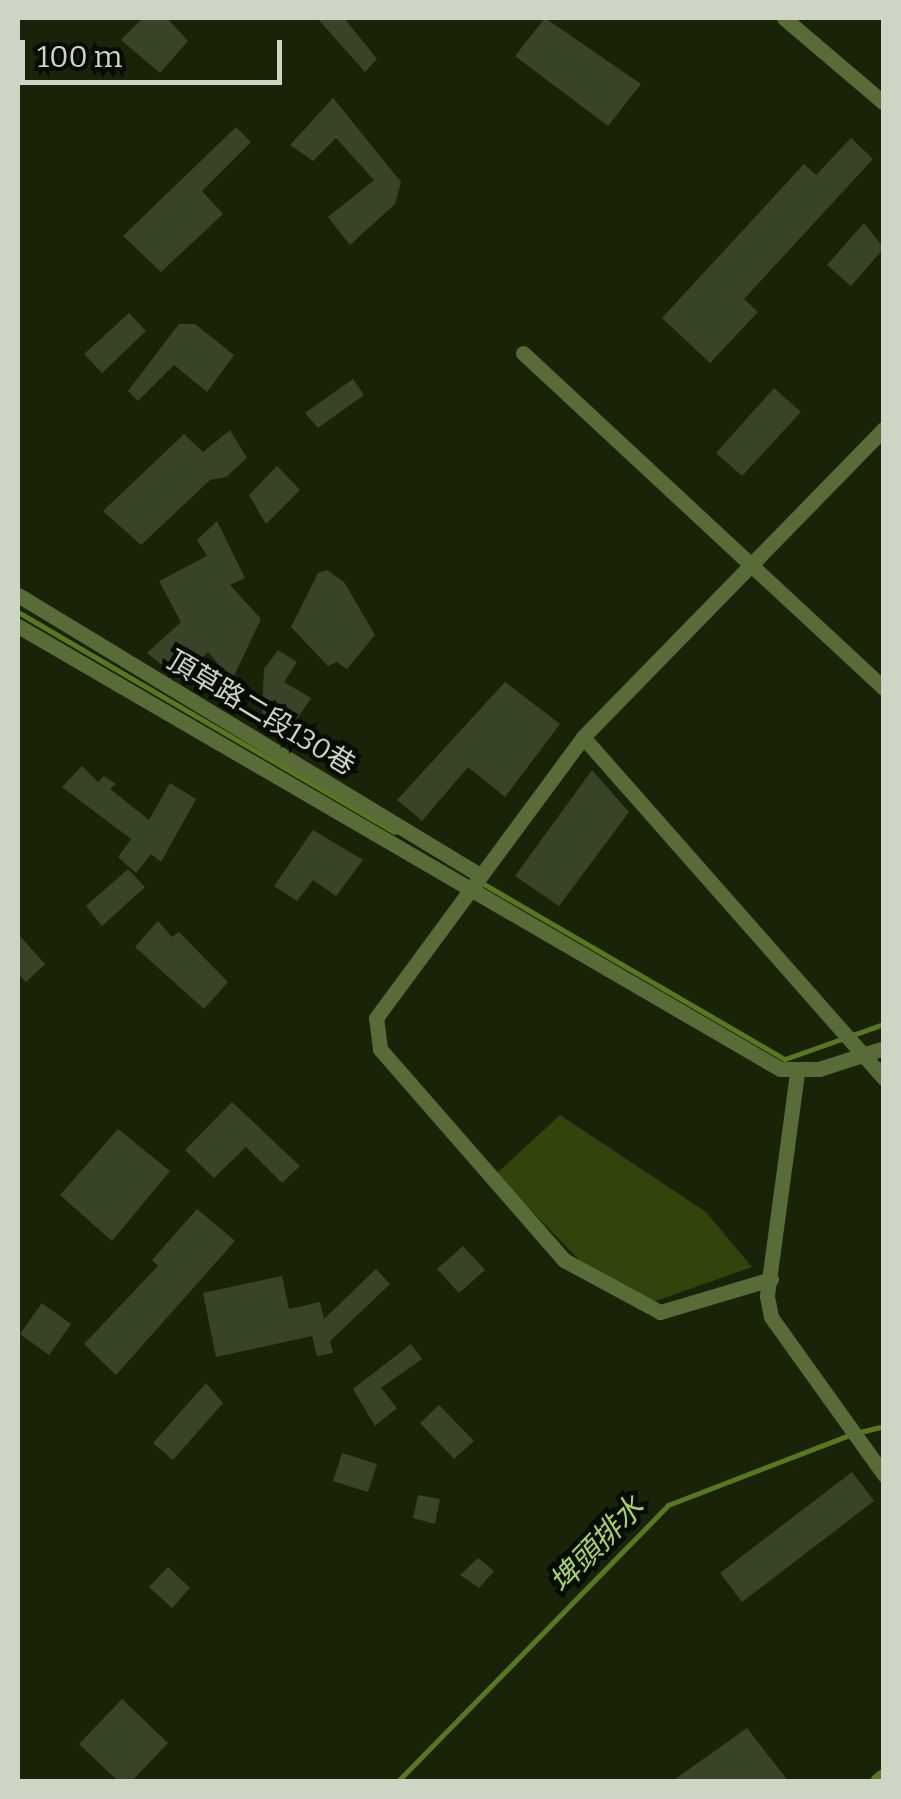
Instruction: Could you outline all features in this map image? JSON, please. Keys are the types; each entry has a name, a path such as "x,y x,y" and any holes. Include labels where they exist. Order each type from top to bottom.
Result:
{"street":[{"path":"784,18 884,103"},
{"path":"523,353 884,690"},
{"path":"771,1279 660,1312 564,1260 380,1049 376,1018 582,737 884,430"},
{"name":"頂草路二段130巷","path":"18,595 474,881"},
{"path":"18,626 474,881 797,1073 884,1048"},
{"path":"582,737 858,1055 884,1079"},
{"path":"797,1073 771,1279 773,1325 884,1475"}],"green space":[{"path":"560,1115 706,1212 752,1267 650,1303 587,1268 496,1174"}],"building":[{"path":"143,18 167,18 188,41 160,73 121,40"},
{"path":"317,18 344,18 377,59 365,72"},
{"path":"545,18 641,84 608,126 515,56"},
{"path":"333,98 401,182 395,204 350,245 328,217 374,180 336,138 313,161 290,145"},
{"path":"236,127 251,142 202,191 223,214 161,272 123,236"},
{"path":"851,138 873,159 744,299 758,312 710,363 662,318 804,164 816,175"},
{"path":"864,223 884,248 851,286 827,265"},
{"path":"129,313 146,331 102,373 84,354"},
{"path":"179,324 195,324 234,355 207,392 174,365 138,401 128,391"},
{"path":"353,379 364,395 318,428 305,413"},
{"path":"774,388 801,412 742,476 716,453"},
{"path":"230,430 247,458 226,477 210,480 141,545 103,511 184,434 203,452"},
{"path":"277,466 300,490 266,524 249,495"},
{"path":"217,521 245,578 230,585 261,619 232,680 208,652 179,679 147,653 181,622 159,581 207,556 197,540"},
{"path":"327,570 344,582 375,635 347,669 337,662 328,666 291,627 318,573"},
{"path":"278,650 297,662 284,682 311,698 289,731 262,713 264,669"},
{"path":"505,682 560,724 505,797 468,767 422,821 397,800"},
{"path":"82,766 98,782 104,776 116,784 110,789 149,820 170,783 196,799 161,862 151,854 136,873 118,857 131,839 62,787"},
{"path":"592,770 629,812 559,906 515,876"},
{"path":"313,830 363,860 336,896 313,880 297,901 274,886"},
{"path":"128,869 145,887 102,926 86,906"},
{"path":"158,921 172,937 179,932 228,982 204,1009 135,947"},
{"path":"18,934 45,964 26,982 18,974"},
{"path":"232,1102 300,1166 282,1183 246,1147 214,1178 185,1150"},
{"path":"118,1129 170,1171 112,1241 60,1195"},
{"path":"197,1209 235,1241 116,1375 84,1344 158,1266 152,1260"},
{"path":"463,1246 485,1270 459,1293 437,1269"},
{"path":"376,1269 390,1284 330,1341 333,1353 317,1356 312,1336 216,1357 203,1293 282,1276 289,1309 320,1302 324,1319"},
{"path":"42,1303 71,1324 49,1355 20,1334"},
{"path":"411,1344 422,1359 381,1388 397,1408 375,1426 353,1389"},
{"path":"206,1383 223,1403 173,1460 153,1443"},
{"path":"439,1405 474,1441 454,1459 420,1423"},
{"path":"342,1453 377,1464 368,1492 333,1481"},
{"path":"852,1472 874,1501 742,1602 720,1573"},
{"path":"418,1495 440,1499 435,1524 413,1518"},
{"path":"478,1558 494,1571 479,1588 460,1575"},
{"path":"168,1567 190,1588 172,1608 149,1587"},
{"path":"122,1699 168,1743 131,1782 119,1782 79,1744"},
{"path":"747,1728 789,1782 671,1782"}],"waterway":[{"path":"18,612 395,832"},
{"path":"482,883 785,1059 884,1024"},
{"name":"埤頭排水","path":"860,1432 884,1426"},
{"name":"埤頭排水","path":"397,1782 668,1505 849,1435"},
{"path":"879,1782 884,1778"}]}
